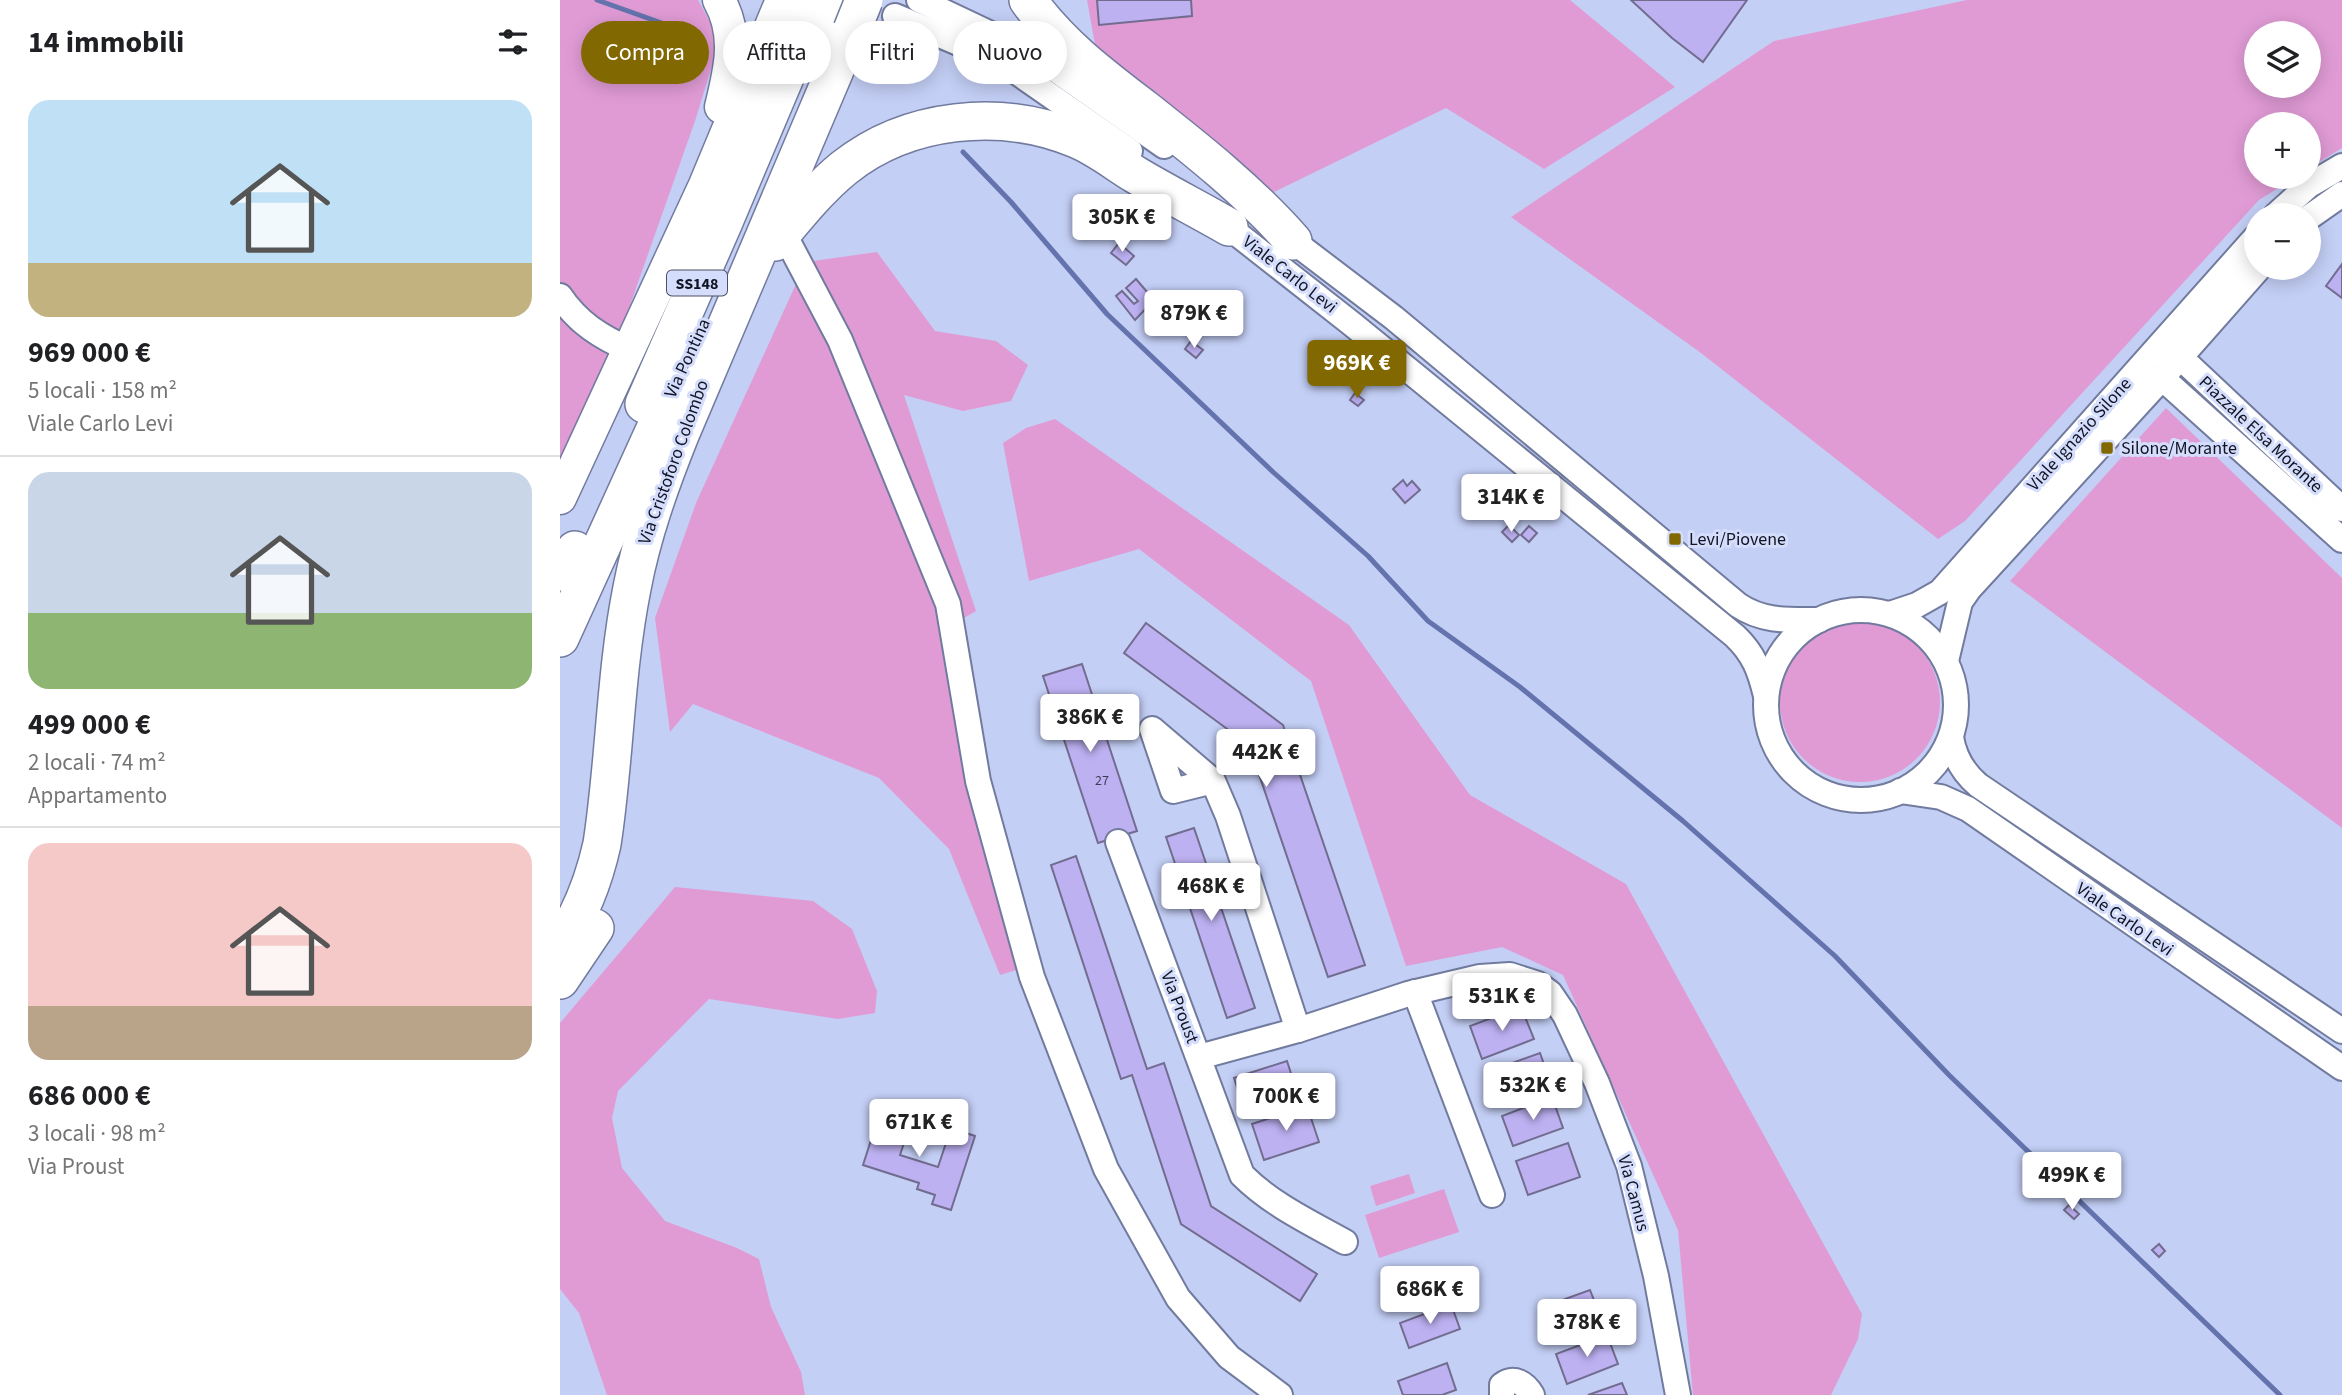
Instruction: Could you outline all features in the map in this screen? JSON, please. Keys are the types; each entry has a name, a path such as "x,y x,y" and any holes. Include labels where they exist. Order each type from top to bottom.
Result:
{"highway":[{"path":"1028,0 1057,36 1085,64 1245,191 1293,241"},
{"name":"Via Cristoforo Colombo","path":"560,945 591,884 602,844 631,592 642,543 680,435 748,276 837,10"},
{"name":"SS148","path":"560,583 568,561 631,434 718,236 837,10"},
{"name":"Via Pontina","path":"560,638 732,258 837,10"},
{"path":"748,276 783,232 830,181 864,155 908,134 930,127 975,121 1040,127 1077,140 1229,227"},
{"path":"560,980 598,921 620,842 630,729 633,639 631,592"}],"main road":[{"path":"705,185 732,58 729,26 719,0"},
{"path":"560,498 705,185 837,10"}],"street":[{"name":"Viale Carlo Levi","path":"919,0 1015,44 1055,68 1293,241 1394,318 1738,605 1769,619 1819,620"},
{"name":"Viale Carlo Levi","path":"837,10 982,53 1018,73 1150,166 1363,332 1735,636 1756,660 1766,696"},
{"path":"2289,203 2308,186 2342,166"},
{"path":"2321,209 2342,194"},
{"path":"783,232 840,340 948,604 978,781 1032,977 1106,1170 1178,1298 1229,1357 1280,1395"},
{"name":"Viale Ignazio Silone","path":"1890,614 1917,605 1940,592 2244,250"},
{"name":"Viale Ignazio Silone","path":"1946,661 1960,602 1969,589 2181,358 2249,280"},
{"path":"560,296 576,317 592,331 629,350"},
{"name":"Piazzale Elsa Morante","path":"2181,358 2342,509"},
{"name":"Piazzale Elsa Morante","path":"2162,378 2342,540"},
{"path":"1854,610 1890,614 1928,637 1946,661 1956,695 1951,737 1939,759 1921,778 1900,791 1881,797 1841,797 1805,781 1779,752 1769,725 1766,696 1770,677 1778,659 1796,637 1819,620 1854,610"},
{"name":"Viale Carlo Levi","path":"1951,737 1956,755 1970,778 1979,785 2342,1031"},
{"path":"1213,781 1228,816 1298,1030"},
{"name":"Viale Carlo Levi","path":"1900,791 1930,794 1958,804 2342,1068"},
{"name":"Via Proust","path":"1118,842 1241,1175 1282,1207 1345,1242"},
{"name":"Via Camus","path":"1199,1057 1298,1030 1415,992 1480,977 1510,975 1538,984 1549,993 1565,1015 1597,1083 1629,1166 1656,1276 1678,1395"},
{"path":"1415,992 1492,1195"},
{"path":"1502,1395 1502,1385 1514,1380 1522,1383 1532,1395"}],"shaded area":[{"path":"560,0 698,0 711,24 716,53 709,76 709,21 581,21 581,84 706,84 593,410 560,466"},
{"path":"1087,0 1570,0 1675,87 1544,169 1446,108 1270,194 1098,61"},
{"path":"1967,0 2342,0 2342,148 2321,161 2321,112 2244,112 2244,189 2277,189 2256,203 2244,203 2244,216 1965,521 1938,539 1701,353 1511,217 1774,41"},
{"path":"877,252 935,331 996,341 1028,365 1011,401 963,411 904,395 976,611 952,625 1029,966 1000,975 949,849 879,778 693,704 670,732 655,618 696,503 806,262"},
{"path":"2166,408 2342,578 2342,828 2010,581"},
{"path":"1055,419 1349,625 1470,795 1626,884 1862,1314 1858,1339 1831,1395 1693,1395 1678,1230 1563,975 1502,947 1406,966 1311,681 1139,549 1029,581 1003,443 1026,428"},
{"path":"1860,622 1891,628 1917,645 1934,671 1940,702 1934,733 1917,759 1891,776 1860,782 1829,776 1803,759 1786,733 1780,702 1786,671 1803,645 1829,628"},
{"path":"675,887 813,901 852,929 877,991 875,1013 838,1019 709,999 618,1091 612,1118 622,1168 665,1221 759,1259 771,1307 801,1372 805,1395 607,1395 579,1313 560,1289 560,1023"},
{"path":"1409,1174 1415,1193 1376,1206 1370,1186"},
{"path":"1444,1189 1459,1232 1379,1258 1365,1215"}],"building":[{"path":"1097,0 1191,0 1192,16 1099,25"},
{"path":"1631,0 1747,0 1703,62"},
{"path":"1119,243 1134,256 1126,265 1111,253"},
{"path":"2342,264 2342,298 2326,286"},
{"path":"1136,279 1154,300 1135,320 1116,296 1122,291 1134,304 1138,301 1126,288"},
{"path":"1191,341 1203,350 1196,358 1185,349"},
{"path":"1355,393 1364,400 1358,406 1350,400"},
{"path":"1403,480 1407,486 1412,481 1420,490 1405,503 1393,489"},
{"path":"1509,525 1519,535 1512,542 1502,532"},
{"path":"1529,526 1537,533 1529,542 1521,535"},
{"path":"1146,623 1283,725 1365,965 1328,977 1249,745 1124,653"},
{"path":"1082,664 1137,831 1098,843 1043,676"},
{"path":"1194,828 1255,1008 1227,1018 1166,837"},
{"path":"1076,856 1147,1069 1164,1063 1211,1206 1317,1274 1300,1301 1181,1224 1132,1075 1121,1079 1051,865"},
{"path":"1521,1007 1534,1039 1482,1059 1470,1026"},
{"path":"1540,1053 1551,1084 1498,1103 1487,1072"},
{"path":"1287,1061 1297,1092 1244,1109 1234,1078"},
{"path":"1552,1097 1563,1128 1513,1146 1502,1116"},
{"path":"1307,1106 1319,1142 1264,1160 1252,1124"},
{"path":"881,1109 912,1119 900,1155 938,1167 951,1128 975,1136 951,1210 932,1204 935,1195 917,1189 919,1183 863,1165"},
{"path":"1568,1143 1580,1177 1528,1195 1516,1161"},
{"path":"2069,1205 2079,1214 2074,1219 2064,1210"},
{"path":"2159,1244 2165,1251 2159,1257 2152,1250"},
{"path":"1590,1290 1601,1318 1551,1336 1540,1308"},
{"path":"1451,1304 1460,1329 1409,1348 1400,1323"},
{"path":"1607,1335 1618,1364 1567,1384 1556,1354"},
{"path":"1447,1363 1456,1390 1442,1395 1403,1395 1398,1381"},
{"path":"1622,1383 1627,1395 1588,1395"}],"waterway":[{"path":"597,0 656,21"},
{"path":"963,152 1011,202 1107,314 1273,472 1368,556 1428,621 1520,687 1683,821 1835,956 1949,1075 2280,1395"}],"place":[{"name":"Silone/Morante","path":"2107,448"},
{"name":"Levi/Piovene","path":"1675,539"}]}
